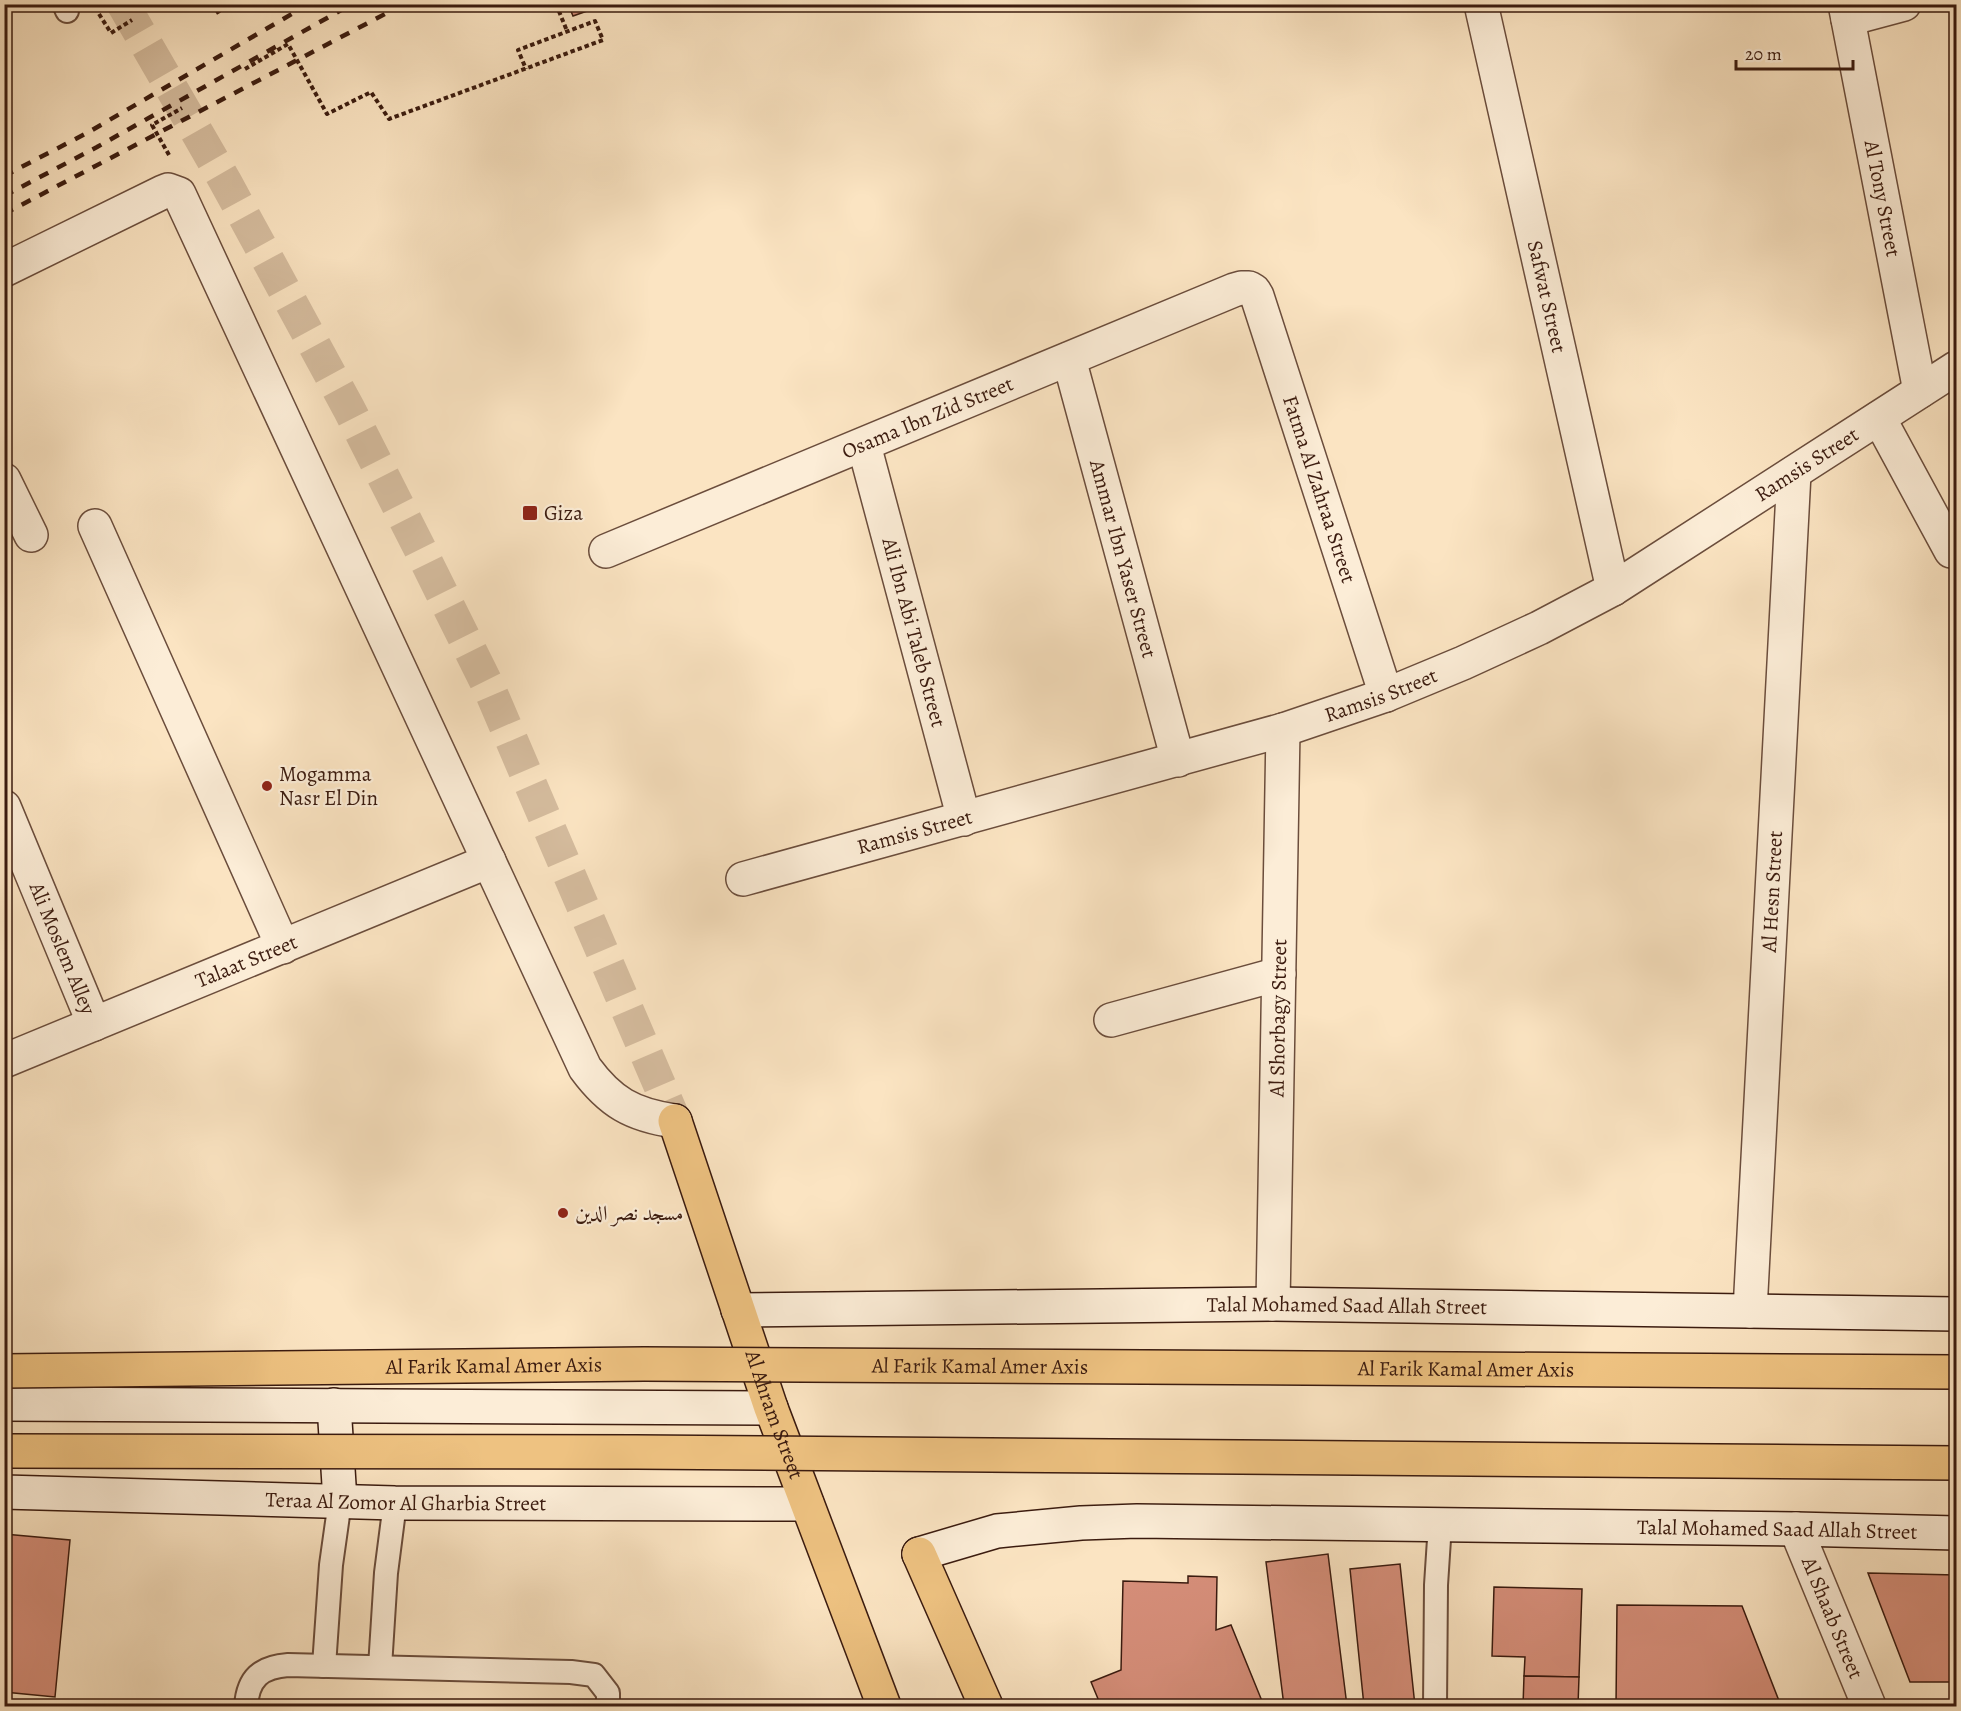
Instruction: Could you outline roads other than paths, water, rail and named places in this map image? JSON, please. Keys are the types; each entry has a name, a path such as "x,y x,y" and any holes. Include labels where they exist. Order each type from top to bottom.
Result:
{"main road":[{"name":"Al Ahram Street","path":"675,1121 771,1408 877,1702"},
{"name":"Al Farik Kamal Amer Axis","path":"4,1371 644,1364 1956,1372"},
{"path":"4,1451 637,1452 1956,1463"},
{"path":"919,1554 986,1707"}],"street":[{"name":"Safwat Street","path":"1481,4 1613,589"},
{"path":"1846,12 1904,4"},
{"name":"Al Tony Street","path":"1846,12 1920,391"},
{"path":"4,270 163,192 173,191 182,198 585,1068 598,1085 623,1106 653,1118 675,1121"},
{"name":"Osama Ibn Zid Street","path":"606,551 1234,290 1249,288"},
{"name":"Fatma Al Zahraa Street","path":"1249,288 1257,296 1386,695"},
{"name":"Ammar Ibn Yaser Street","path":"1069,359 1178,760"},
{"name":"Ramsis Street","path":"743,879 1283,730 1386,695 1517,638 1613,589 1956,368"},
{"path":"1879,418 1951,551"},
{"name":"Ali Ibn Abi Taleb Street","path":"864,445 964,819"},
{"name":"Al Hesn Street","path":"1750,1311 1794,473"},
{"path":"4,480 31,535"},
{"path":"95,526 283,947"},
{"name":"Al Shorbagy Street","path":"1273,1304 1283,730"},
{"name":"Ali Moslem Alley","path":"4,807 94,1024"},
{"name":"Talaat Street","path":"4,1061 489,861"},
{"path":"1111,1020 1279,974"},
{"name":"Talal Mohamed Saad Allah Street","path":"738,1310 1273,1304 1956,1314"},
{"path":"4,1404 771,1408"},
{"path":"334,1405 340,1501"},
{"name":"Teraa Al Zomor Al Gharbia Street","path":"4,1492 396,1503 807,1504"},
{"name":"Talal Mohamed Saad Allah Street","path":"919,1554 997,1531 1081,1522 1440,1524 1956,1533"},
{"name":"Al Shaab Street","path":"1796,1529 1869,1707"}],"lane":[{"path":"324,1666 331,1565 340,1501"},
{"path":"380,1667 386,1573 396,1503"},
{"path":"1435,1707 1436,1585 1440,1524"},
{"path":"246,1707 251,1684 260,1673 273,1666 571,1672 594,1675 608,1693 608,1707"}],"tunnel":[{"path":"123,4 225,181 349,409 490,690 675,1121"}],"railway":[{"path":"4,176 87,133 309,4"},
{"path":"4,196 97,147 352,4"},
{"path":"4,214 404,4"}],"place":[{"name":"Giza","path":"530,513"},
{"name":"Mogamma Nasr El Din","path":"267,786"},
{"name":"مسجد نصر الدين","path":"563,1213"}]}
